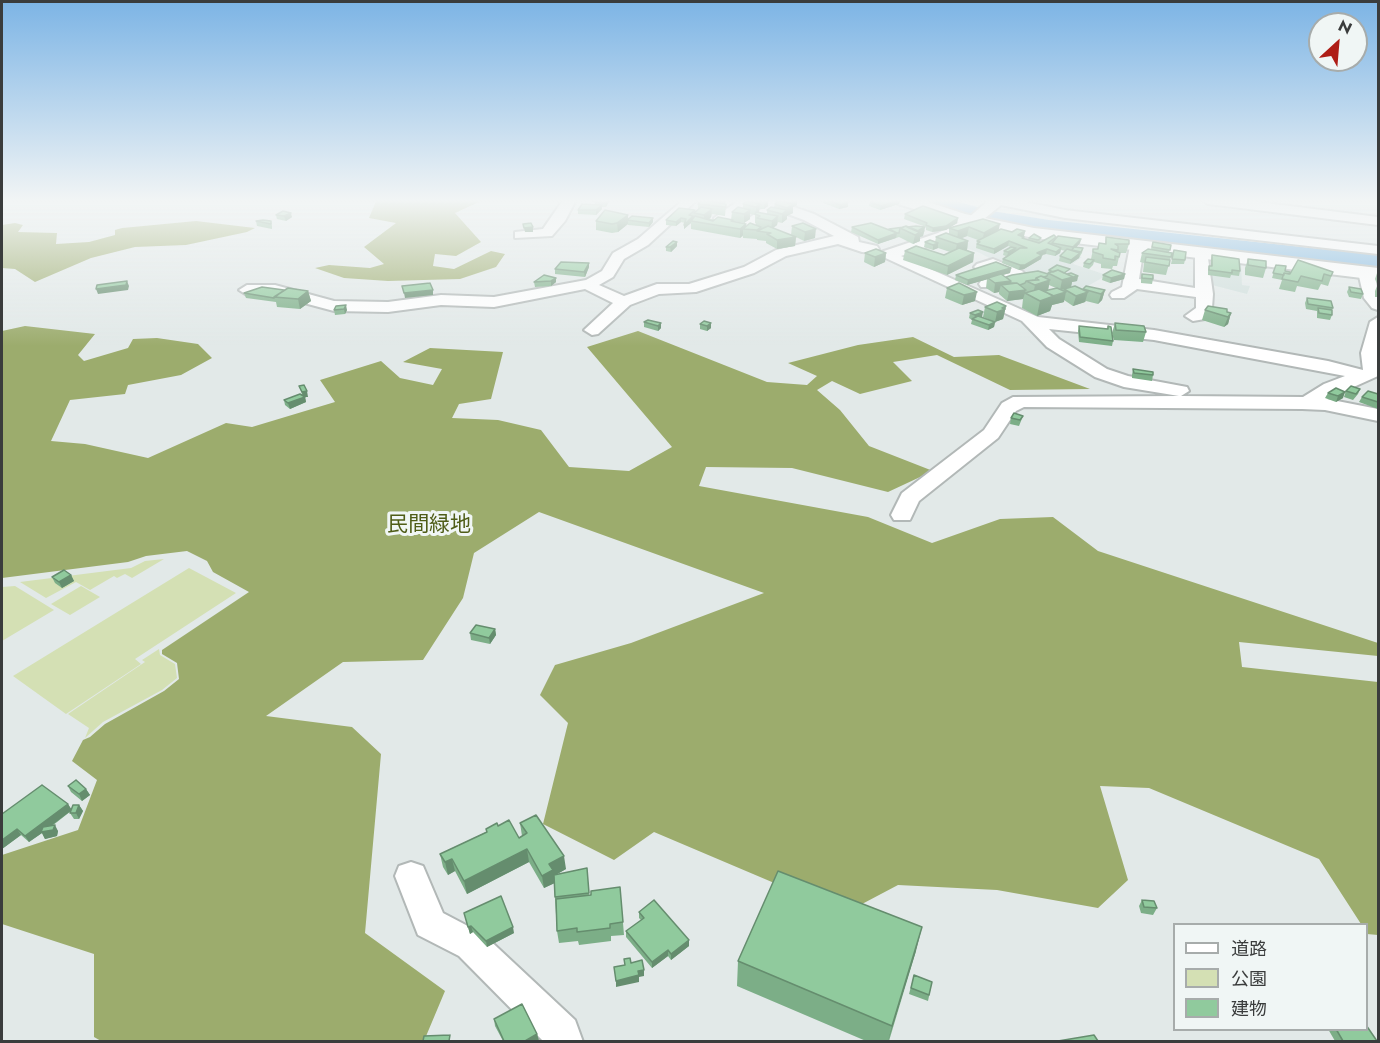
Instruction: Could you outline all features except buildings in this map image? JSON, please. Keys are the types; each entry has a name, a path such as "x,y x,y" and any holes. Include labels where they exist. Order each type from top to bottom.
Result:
{"street":[{"path":"247,290 275,290 333,306 388,307 441,300 494,302 569,285 589,285 603,278 618,256 631,249"},
{"path":"592,330 624,302 657,289 690,290 749,270 781,254 802,249"},
{"path":"865,249 879,252 904,249"},
{"path":"872,249 1009,308 1034,322 1053,343 1101,373 1124,381 1211,395 1307,403 1378,415"},
{"path":"1118,295 1129,289 1137,249"},
{"path":"1159,249 1372,273 1372,298 1378,305"},
{"path":"1193,316 1199,315 1204,308 1202,254"},
{"path":"947,281 993,264 1017,274 969,289"},
{"path":"1131,283 1205,294"},
{"path":"589,285 598,292 624,302"},
{"path":"1009,308 1031,301"},
{"path":"1034,322 1154,335 1328,366 1362,375"},
{"path":"902,515 910,498 991,434 1009,407 1020,401 1045,399 1088,403 1193,400 1265,405 1307,403 1331,388 1373,372 1370,353 1378,322"},
{"path":"411,876 430,924 471,945 562,1033 564,1041"}],"shaded area":[{"path":"968,249 1051,249 1082,257 1073,264 1107,275 1081,290 1044,275 1028,274 1002,265"},
{"path":"1207,258 1241,261 1242,285 1250,286 1247,294 1208,284"}],"green space":[{"path":"2,249 128,249 91,258 35,282 15,269 2,268"},
{"path":"366,249 469,249 456,256 435,254 433,266 454,269 491,251 505,254 496,267 460,279 388,281 344,278 315,268 329,265 370,268 384,264"},
{"name":"民間緑地","path":"25,326 95,334 78,355 84,361 128,348 133,339 157,338 198,344 212,358 181,375 128,385 125,394 70,400 51,441 85,444 148,458 226,423 252,427 335,402 320,380 381,361 400,378 433,385 442,369 403,362 430,348 503,352 491,399 459,404 452,418 498,420 541,430 569,467 629,471 672,447 587,347 638,331 767,382 807,385 817,376 788,363 858,345 913,337 954,357 999,355 1090,389 1010,390 937,355 893,362 912,381 860,394 832,381 817,390 840,410 869,446 933,471 888,492 792,468 706,467 699,486 868,517 932,543 1000,519 1053,517 1098,551 1378,643 1378,656 1239,642 1242,667 1378,682 1378,935 1368,934 1368,923 1360,923 1319,859 1149,788 1100,786 1128,880 1098,908 997,890 898,885 845,913 654,832 614,860 543,824 568,723 540,695 555,665 631,643 764,593 539,512 474,553 463,598 423,660 343,662 266,716 352,727 381,754 365,933 445,991 424,1041 101,1041 94,1037 94,954 2,924 2,855 78,830 97,780 72,761 83,740 105,724 164,691 179,679 177,663 162,654 162,650 249,592 213,572 207,561 187,551 146,556 128,562 2,578 2,331"},
{"path":"164,559 132,578 125,574 117,578 114,576 90,590 76,582 46,598 20,582 131,568 145,561"},
{"path":"189,568 236,593 135,659 141,664 66,714 13,676"},
{"path":"15,586 54,610 2,641 2,587"},
{"path":"81,586 100,597 70,615 51,604"},
{"path":"159,649 160,655 175,664 177,678 162,690 103,722 85,738 89,728 68,714 145,662 142,660"}],"waterway":[{"path":"1256,249 1378,262"}]}
